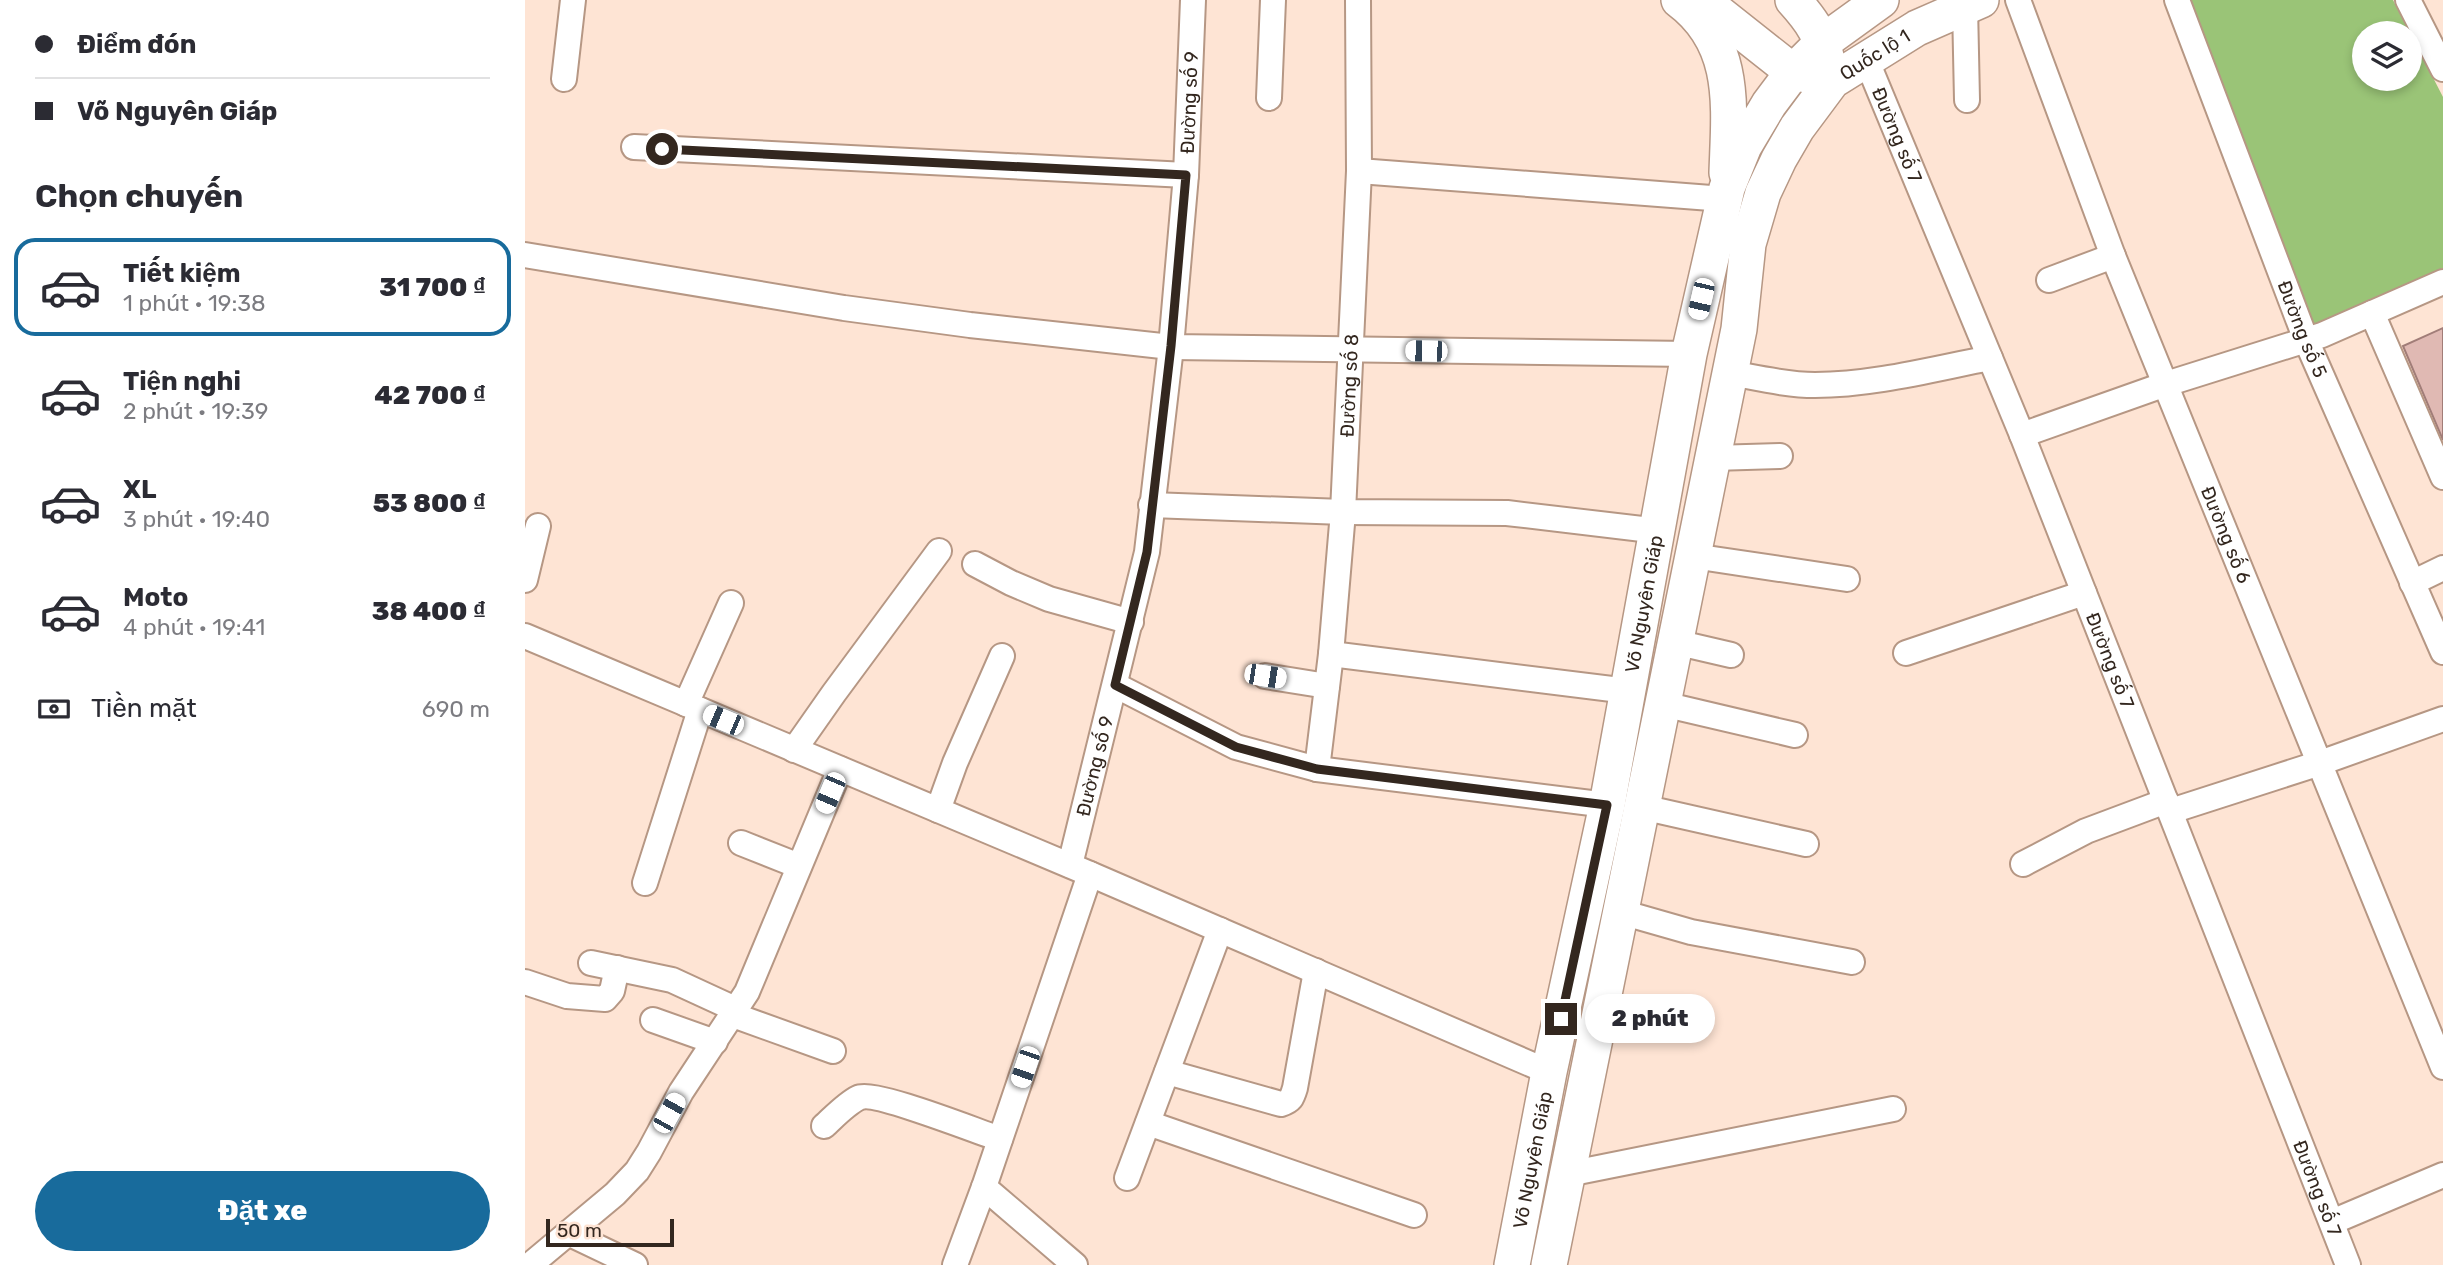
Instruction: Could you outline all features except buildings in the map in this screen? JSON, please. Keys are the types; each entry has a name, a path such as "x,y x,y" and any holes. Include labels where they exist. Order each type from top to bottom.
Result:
{"highway":[{"path":"1679,0 1706,28 1721,52 1729,107 1725,193"},
{"name":"Quốc lộ 1","path":"1702,0 1793,72 1832,81 1917,28 1973,3"},
{"path":"1793,0 1811,20 1823,41 1832,81"},
{"name":"Võ Nguyên Giáp","path":"1512,1265 1549,1072 1607,805 1659,531 1689,354 1725,193 1744,146 1769,104 1793,72 1823,41 1881,0"},
{"name":"Võ Nguyên Giáp","path":"1549,1265 1739,329 1748,244 1763,193 1779,159 1797,128 1832,81"}],"street":[{"path":"564,79 573,0"},
{"name":"Đường số 9","path":"955,1265 1000,1139 1080,869 1115,685 1147,552 1171,346 1186,175 1193,0"},
{"path":"1269,99 1273,0"},
{"name":"Đường số 8","path":"1317,769 1331,654 1343,512 1359,171 1358,0"},
{"name":"Đường số 6","path":"2018,0 2113,256 2443,1067"},
{"name":"Đường số 5","path":"2177,0 2306,340 2443,652"},
{"path":"2408,0 2443,69"},
{"path":"1967,100 1973,3"},
{"name":"Đường số 7","path":"1866,59 2022,435 2348,1265"},
{"path":"634,147 1186,175"},
{"path":"1359,171 1725,193"},
{"path":"525,255 844,308 1011,330 1171,346 1689,354"},
{"path":"2049,280 2113,256"},
{"path":"2022,435 2166,384 2306,340 2443,282"},
{"path":"2372,313 2443,477"},
{"path":"1730,373 1791,384 1853,383 1990,358"},
{"path":"1713,458 1780,456"},
{"path":"1151,505 1343,512 1507,513 1659,531"},
{"path":"525,580 538,526"},
{"path":"794,750 939,551"},
{"path":"1693,556 1847,579"},
{"path":"975,564 1049,599 1131,622"},
{"path":"2412,583 2443,568"},
{"path":"1906,653 2084,593"},
{"path":"645,883 693,707 731,603"},
{"path":"525,636 1080,869 1549,1072"},
{"path":"1675,642 1731,655"},
{"path":"1331,654 1628,691"},
{"path":"938,810 955,763 1002,656"},
{"path":"1265,676 1327,686"},
{"path":"1115,685 1236,747 1317,769 1607,805"},
{"path":"1663,704 1795,735"},
{"path":"2023,864 2087,831 2320,763 2443,719"},
{"path":"530,1265 615,1194 637,1171 649,1152 681,1092 747,992 840,769"},
{"path":"1642,807 1806,844"},
{"path":"741,843 799,866"},
{"path":"1621,912 1691,932 1852,962"},
{"path":"1127,1178 1220,930"},
{"path":"591,963 672,980 735,1012 833,1051"},
{"path":"525,982 567,996 604,999 612,991 617,968"},
{"path":"1167,1072 1281,1104 1292,1099 1316,971"},
{"path":"653,1020 715,1042"},
{"path":"824,1126 858,1098 865,1096 898,1104 1000,1139"},
{"path":"1568,1174 1893,1109"},
{"path":"1148,1123 1414,1215"},
{"path":"2332,1222 2443,1175"},
{"path":"984,1187 1075,1265"},
{"path":"568,1233 635,1265"}],"green space":[{"path":"2184,0 2393,0 2404,21 2352,21 2352,91 2422,91 2422,56 2443,97 2443,268 2309,328"}],"route":[{"path":"662,149 1186,175 1171,346 1147,552 1115,685 1236,747 1258,755 1317,769 1607,805 1561,1019"}]}
